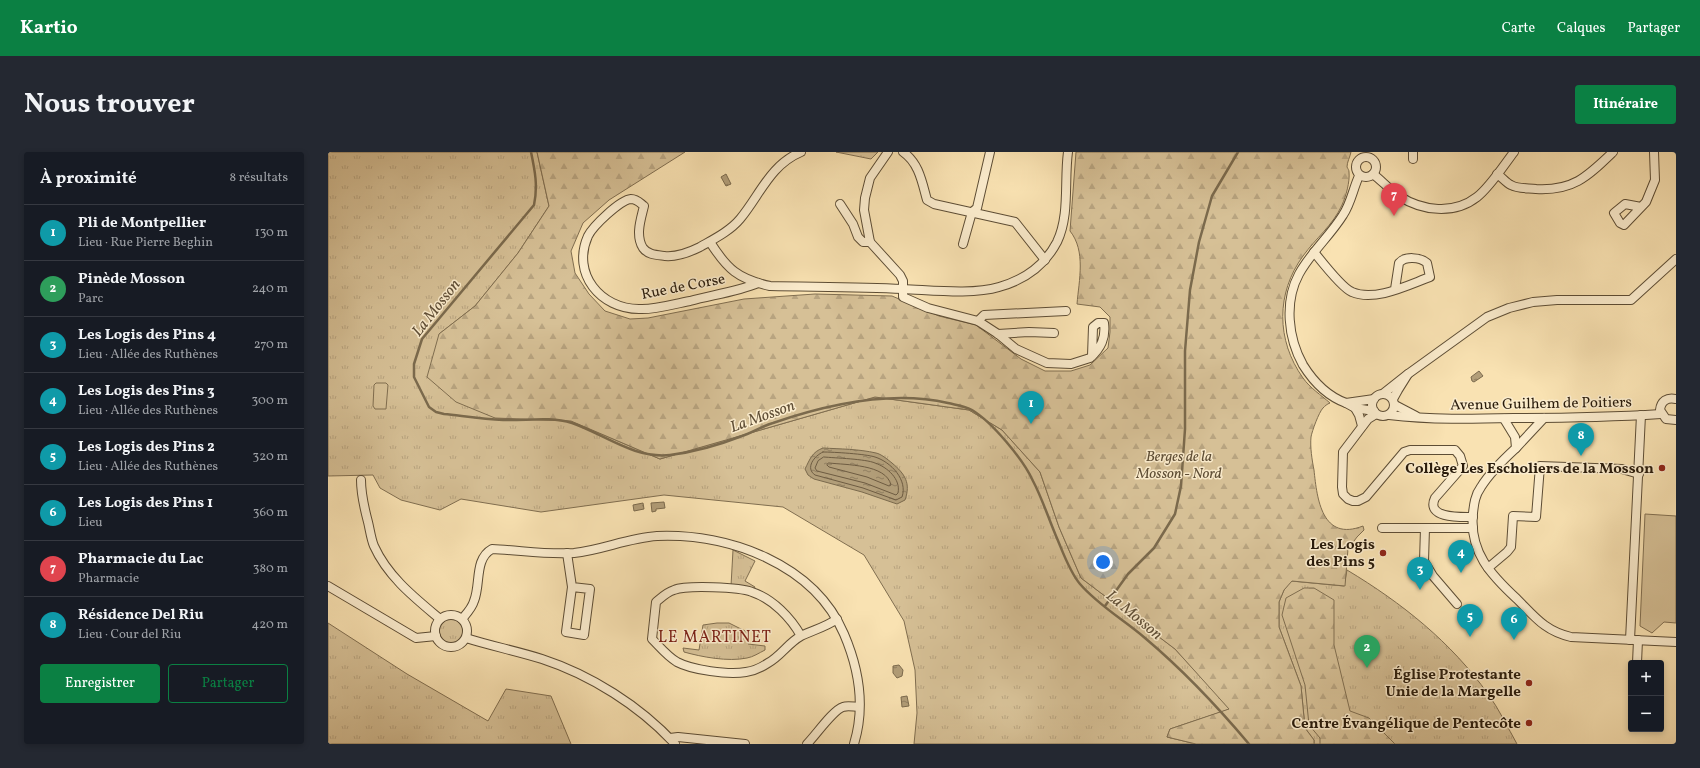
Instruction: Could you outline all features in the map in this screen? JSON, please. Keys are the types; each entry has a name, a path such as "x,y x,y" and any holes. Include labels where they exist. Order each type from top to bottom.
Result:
{"street":[{"path":"801,152 790,157 778,166 734,226 710,242 724,263 737,274 758,283 770,286 948,291 985,290 999,287 1020,279 1045,260 1058,240 1062,227 1068,152"},
{"path":"888,152 870,178 865,198 865,217 870,242 900,274 903,281 903,297 928,308 978,321 998,334 1016,349 1047,363 1071,364 1092,356"},
{"path":"903,152 912,159 922,181 927,200 934,204 1015,222 1045,260"},
{"path":"963,244 972,212 977,208 990,152"},
{"path":"1357,152 1358,161 1356,167 1360,176 1346,210 1329,235 1298,274 1290,305 1292,341 1298,357 1308,373 1327,394 1355,408 1375,412 1382,416 1389,415 1393,411 1398,390 1408,374"},
{"path":"1373,174 1398,196 1428,209 1452,208 1477,197 1514,152"},
{"path":"1497,174 1506,182 1516,187 1538,189 1561,188 1579,181 1594,170 1613,152"},
{"path":"1641,207 1646,202 1655,180 1654,152"},
{"path":"1358,161 1371,156 1376,167 1373,174 1368,178 1360,176"},
{"name":"Rue de Corse","path":"710,242 688,253 668,256 652,255 644,248 639,236 639,225 644,206 638,200 630,199 612,210 594,226 588,236 585,247 584,264 587,278 595,291 603,299 613,305 639,310 656,308 740,290 758,283"},
{"path":"840,204 853,224 858,237 863,242 870,242"},
{"path":"1314,252 1336,278 1351,292 1367,295 1380,295 1430,277 1427,263 1422,260 1407,258 1402,260 1399,263 1395,289"},
{"path":"1384,394 1408,374 1487,317 1509,308 1533,302 1557,300 1631,300 1676,259"},
{"path":"978,321 984,315 1066,311"},
{"path":"998,334 1029,332 1054,333"},
{"path":"1375,412 1372,405 1374,399 1378,395 1384,394 1391,396 1394,402"},
{"path":"1676,398 1668,399 1662,403 1660,410 1661,414 1666,419 1676,420"},
{"path":"1346,403 1374,399"},
{"name":"Avenue Guilhem de Poitiers","path":"1394,402 1421,418"},
{"path":"1355,408 1362,426"},
{"path":"1375,412 1362,426 1343,452 1343,494 1348,499 1358,501 1366,497 1404,452 1410,450 1455,450 1460,456 1463,466 1435,498 1434,505 1436,510 1445,516 1473,517"},
{"name":"Avenue Guilhem de Poitiers","path":"1389,415 1421,418 1504,419 1661,414"},
{"path":"1637,660 1634,640 1641,415"},
{"path":"1544,418 1481,487 1476,497 1473,528 1477,549 1488,568 1540,623 1560,634 1571,636 1676,642"},
{"path":"1504,419 1515,437 1516,448"},
{"path":"1488,568 1511,547 1513,516 1536,517 1540,466 1622,470 1639,474"},
{"path":"361,480 361,496 374,545 381,560 406,590 440,619"},
{"path":"1382,528 1473,528"},
{"path":"1425,528 1424,561 1433,576 1457,604"},
{"path":"462,619 472,606 475,599 481,562 487,552 492,549 537,553 567,553 601,548 641,538 656,536 696,538 728,544 761,555 796,575 815,591 837,619 849,644 857,675 859,706 857,734 854,744"},
{"path":"567,553 572,587 566,632 584,635 590,589 572,587"},
{"path":"328,586 416,638 436,636"},
{"path":"801,636 793,623 780,608 752,591 694,587 674,589 656,602 652,639 668,656 682,664 700,669 734,672 750,671 767,664 780,656 790,644 801,636 826,626 837,619"},
{"path":"449,615 454,615 462,619 467,628 466,638 453,647 442,644 436,636 435,626 440,619 449,615"},
{"path":"466,638 542,659 586,678 626,702 673,741 678,737 745,744"},
{"path":"807,744 823,727 833,713 842,707 859,706"}],"green space":[{"path":"328,152 537,152 549,206 518,253 475,306 439,334 495,418 571,421 660,459 875,397 969,410 1002,430 1040,472 1059,527 1081,578 1175,649 1230,709 1170,729 1167,737 1196,744 914,744 917,713 915,670 904,621 864,555 783,507 664,495 541,512 461,499 440,510 401,500 380,488 373,475 328,476"},
{"name":"Berges de la Mosson - Nord","path":"537,152 685,152 609,200 583,223 571,251 575,273 589,294 605,311 630,319 648,318 744,299 815,294 892,296 939,316 976,325 1021,359 1045,371 1071,371 1090,365 1108,348 1110,332 1110,317 1100,307 1077,304 1080,276 1080,257 1075,239 1070,231 1076,152 1351,152 1347,165 1349,170 1348,184 1343,201 1334,219 1308,249 1294,270 1284,301 1283,317 1284,332 1294,363 1306,382 1330,403 1321,410 1311,437 1312,458 1320,505 1324,515 1330,523 1338,528 1349,529 1363,526 1364,530 1348,549 1345,586 1292,581 1284,590 1279,602 1279,627 1301,686 1305,728 1314,740 1314,744 1196,744 1167,737 1170,729 1229,709 1175,649 1081,578 1059,527 1040,472 1002,430 969,410 875,397 660,459 571,421 495,418 456,402 427,377 439,334 475,306 518,253 549,206"},
{"path":"836,152 878,152 871,159"},
{"path":"376,383 386,383 388,385 386,409 375,409 373,406 374,385"},
{"path":"1645,514 1676,516 1676,623 1664,622 1652,633 1640,626"},
{"path":"733,550 755,561 745,581 755,587 754,589 731,586"},
{"path":"1347,570 1406,610 1458,657 1474,675 1492,700 1517,744 1314,744 1314,740 1305,728 1301,686 1279,627 1279,602 1284,590 1291,581 1344,586"},
{"path":"1304,588 1314,588 1334,600 1334,645 1350,711 1369,718 1395,744 1320,744 1320,738 1309,725 1305,685 1282,615 1286,598"},
{"path":"451,619 459,623 463,631 459,639 451,643 443,639 439,631 443,623"},
{"path":"328,623 407,674 488,721 506,689 551,696 571,744 328,744"},
{"path":"729,623 749,633 748,644 765,646 765,650 754,656 740,659 707,657 684,652 683,648 699,650 703,625"}],"water":[{"path":"726,174 731,184 726,186 721,177"},
{"path":"1479,371 1483,376 1474,382 1472,381 1471,377"},
{"path":"823,448 850,449 876,453 882,456 897,467 906,479 907,494 905,500 897,504 862,492 814,479 808,475 805,469 814,454"},
{"path":"664,502 665,508 656,509 656,511 652,512 651,503"},
{"path":"643,503 644,509 634,511 633,505"},
{"path":"899,665 903,670 902,676 897,678 893,673 893,666"},
{"path":"907,696 909,706 902,707 901,697"}],"waterway":[{"name":"La Mosson","path":"531,152 536,185 534,205 422,339 414,364 414,377 429,407 436,412 444,414 481,418 503,420 546,419 563,421 584,428 632,450 657,455 679,454 706,448 794,416 860,401 904,398 926,399 948,403 972,410 989,423 1022,462 1039,494 1066,561 1080,584 1103,606 1137,631 1173,663 1212,702 1249,744"},
{"path":"1105,606 1128,574 1154,548 1175,514 1181,486 1185,429 1185,351 1190,290 1199,242 1212,196 1238,152"}],"place":[{"name":"Pharmacie du Lac","path":"1394,216"},
{"name":"Pli de Montpellier","path":"1031,424"},
{"name":"Résidence Del Riu","path":"1581,456"},
{"name":"Collège Les Escholiers de la Mosson","path":"1662,468"},
{"name":"Les Logis des Pins 5","path":"1383,553"},
{"name":"Les Logis des Pins 3","path":"1461,573"},
{"name":"Les Logis des Pins 4","path":"1420,590"},
{"name":"Les Logis des Pins 2","path":"1470,637"},
{"name":"Les Logis des Pins 1","path":"1514,640"},
{"name":"Pinède Mosson","path":"1367,668"},
{"name":"Église Protestante Unie de la Margelle","path":"1529,683"},
{"name":"Centre Évangélique de Pentecôte","path":"1529,723"}],"district":[{"name":"LE MARTINET","path":"715,636"}]}
